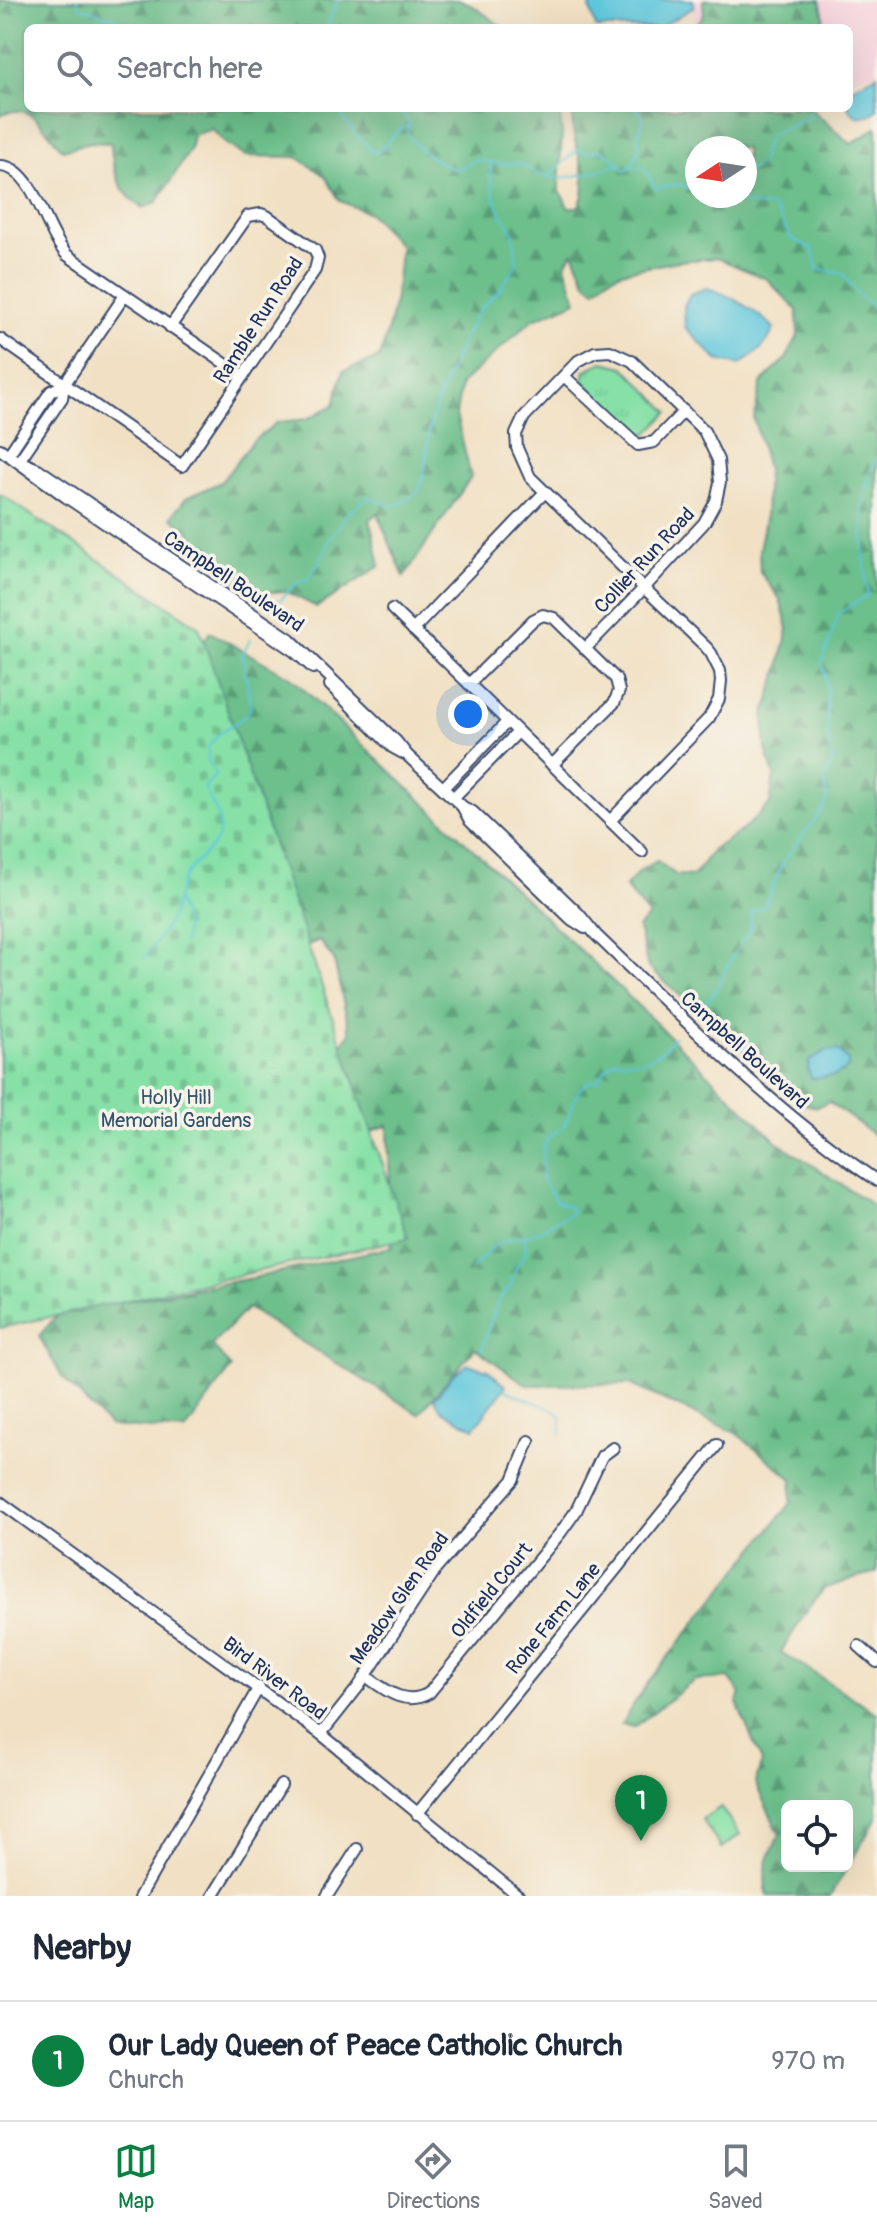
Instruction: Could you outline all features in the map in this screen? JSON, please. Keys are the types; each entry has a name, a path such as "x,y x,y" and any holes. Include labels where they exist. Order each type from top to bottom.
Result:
{"street":[{"path":"0,166 15,169 25,178 53,236 67,255 243,376"},
{"name":"Ramble Run Road","path":"64,385 182,466 318,263 317,254 312,247 267,216 254,214 243,220 170,327"},
{"path":"19,461 62,398 64,385 125,295"},
{"path":"0,339 64,385"},
{"name":"Collier Run Road","path":"545,492 524,469 516,434 524,417 564,376 589,354 602,351 617,352 632,361 704,431 714,449 720,471 718,494 704,523 585,649"},
{"path":"564,376 638,445 654,442 684,411"},
{"path":"4,451 51,391 64,385"},
{"name":"Campbell Boulevard","path":"4,451 38,469 290,639 355,700 408,756 463,807 473,812 578,913 596,935 777,1106 877,1181"},
{"path":"413,630 545,492 711,653 720,671 721,692 709,718 610,821"},
{"path":"392,609 642,852"},
{"path":"469,684 540,616 554,618 616,679 618,695 614,703 552,765"},
{"path":"443,788 507,722"},
{"path":"454,797 518,732"},
{"name":"Meadow Glen Road","path":"321,1734 366,1676 436,1569 513,1480 529,1441"},
{"name":"Rohe Farm Lane","path":"417,1814 717,1445"},
{"name":"Oldfield Court","path":"366,1676 397,1697 414,1699 429,1693 561,1532 576,1511 602,1456 613,1448"},
{"name":"Bird River Road","path":"0,1502 321,1734 519,1896"},
{"path":"859,1646 877,1662"},
{"path":"141,1896 259,1687"},
{"path":"213,1896 281,1785"},
{"path":"327,1896 357,1849"}],"shaded area":[{"path":"692,0 877,0 877,72 853,79 853,24 696,24"}],"green space":[{"path":"0,0 460,0 498,24 24,24 24,112 559,112 562,133 559,189 568,207 578,207 584,188 574,138 573,112 815,112 851,144 877,127 877,1137 829,1102 816,1107 802,1103 648,967 638,928 649,916 625,887 641,870 657,861 676,875 693,876 713,850 745,828 770,804 774,776 766,748 764,716 788,629 780,599 760,572 759,550 765,519 767,469 754,419 761,383 786,359 798,336 797,310 767,279 717,258 679,261 621,272 608,278 595,290 586,282 573,252 565,265 577,301 532,320 461,384 456,415 471,477 404,577 377,513 370,519 380,566 317,607 285,591 262,593 238,583 206,562 189,531 171,517 186,498 221,482 253,441 278,422 307,419 334,405 343,371 379,358 394,303 400,246 369,213 340,201 325,176 297,157 245,156 225,143 212,129 193,135 190,150 157,202 143,208 128,196 118,180 111,143 90,142 63,150 36,119 21,111 0,115","holes":["826,1051 843,1072 825,1077 809,1061"]},
{"path":"703,0 820,0 824,17 821,24 696,24 704,15"},
{"path":"603,362 624,367 669,412 647,434 636,433 583,381 585,370"},
{"name":"Holly Hill Memorial Gardens","path":"0,494 199,627 408,1238 0,1328"},
{"path":"210,632 292,678 624,992 776,1141 877,1208 877,1572 825,1588 809,1607 781,1652 877,1713 877,1818 853,1858 853,1800 781,1800 781,1872 844,1872 830,1896 768,1896 765,1880 767,1864 780,1835 755,1783 762,1762 737,1703 741,1694 729,1678 695,1680 634,1727 621,1724 648,1682 791,1503 792,1479 736,1433 630,1384 527,1385 475,1348 419,1414 247,1308 212,1345 231,1368 185,1431 109,1426 62,1377 39,1336 59,1313 253,1278 392,1247 388,1125 333,1146 335,1054 350,1033 334,960 319,940 266,964 191,659"},
{"path":"721,1807 740,1835 721,1848 702,1819"}],"water":[{"path":"593,0 693,0 694,7 666,24 595,24 590,9"},
{"path":"877,74 877,110 870,115 857,117 852,112 853,87"},
{"path":"707,288 743,304 774,328 760,350 739,365 717,360 685,327 684,306 690,294"},
{"path":"838,1050 848,1060 848,1068 835,1076 812,1079 808,1071 809,1061 826,1051"},
{"path":"468,1364 488,1370 506,1386 474,1428 442,1411 434,1399 453,1375"}],"waterway":[{"path":"77,0 80,7 115,18 123,24"},
{"path":"328,24 338,0"},
{"path":"339,112 373,152 378,152 407,126"},
{"path":"401,112 409,121 408,132 415,144 453,168 458,169 477,160 518,163 556,178 620,164"},
{"path":"631,166 639,151 638,134 643,122 640,112"},
{"path":"757,165 762,162 764,147 771,134 815,115"},
{"path":"549,176 577,150 600,151 612,156 624,169 642,168 656,189 679,184 685,186"},
{"path":"271,609 297,583 308,579 347,514 368,497 391,506 419,491 429,430 440,394 465,336 479,310 498,292 517,264 513,231 494,197 490,175 492,163"},
{"path":"757,206 773,206 791,238 812,249 817,269 843,274 858,294 877,311"},
{"path":"699,1008 713,995 749,932 752,912 764,907 783,862 824,808 827,798 824,781 833,760 827,730 827,684 822,662 839,613 868,595 863,507 877,458"},
{"path":"145,958 170,920 186,874 218,837 218,817 205,786 216,775 208,762 208,747 221,732 245,716 251,707 242,654 251,639"},
{"path":"177,900 186,926 184,943"},
{"path":"472,1269 497,1243 541,1231 571,1214 571,1208 556,1201 542,1180 544,1146 548,1138 564,1126 579,1090 587,1082 599,1080 615,1060 633,1061 656,1055 675,1036"},
{"path":"481,1351 498,1301 511,1286 516,1267 526,1253 525,1235"},
{"path":"505,1390 556,1411 561,1416 561,1434"}],"place":[{"name":"Our Lady Queen of Peace Catholic Church","path":"641,1841"}]}
